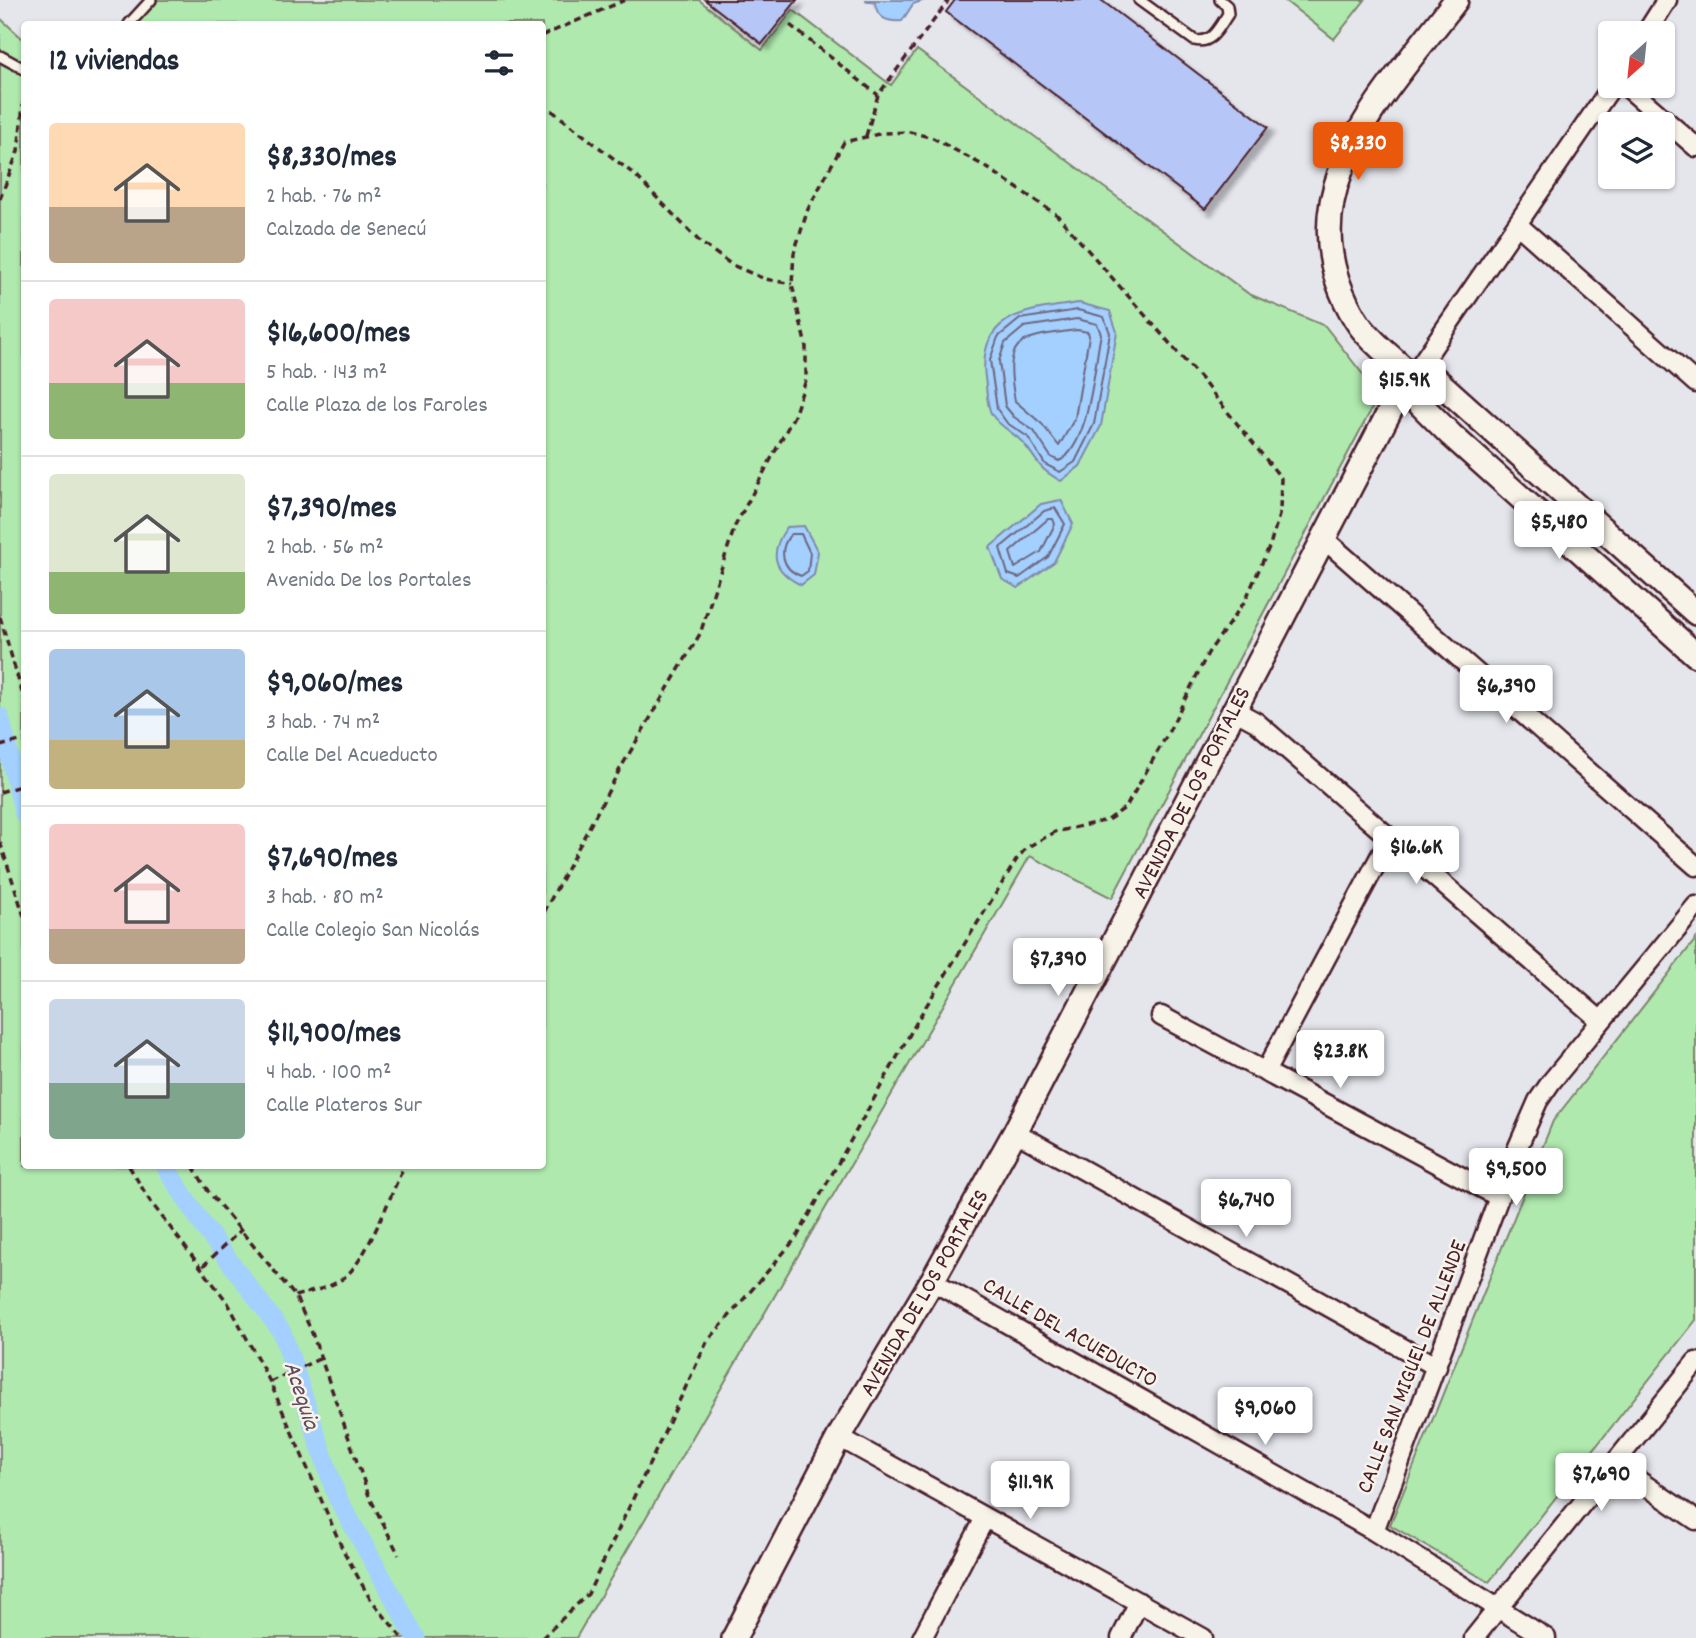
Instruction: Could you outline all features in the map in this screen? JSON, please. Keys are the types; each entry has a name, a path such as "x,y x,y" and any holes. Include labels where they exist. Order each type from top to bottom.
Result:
{"street":[{"path":"1456,0 1366,120 1342,160 1334,188 1329,239 1338,279 1357,321 1412,377 1414,398 1451,435 1696,655"},
{"path":"1654,21 1667,0"},
{"name":"AVENIDA DE LOS PORTALES","path":"734,1638 839,1437 932,1281 1015,1132 1394,403 1573,148 1604,98"},
{"path":"1640,98 1696,147"},
{"path":"1518,225 1696,383"},
{"path":"1412,377 1432,376 1696,612"},
{"path":"1324,539 1696,866"},
{"path":"1233,709 1256,722 1601,1021"},
{"path":"1265,1072 1390,838"},
{"name":"CALLE SAN MIGUEL DE ALLENDE","path":"1374,1531 1538,1101 1696,906"},
{"path":"1161,1016 1499,1198"},
{"path":"1015,1132 1437,1367"},
{"name":"CALLE DEL ACUEDUCTO","path":"932,1281 1374,1531 1546,1638"},
{"path":"1474,1638 1616,1465 1696,1362"},
{"path":"839,1437 1202,1638"},
{"path":"1616,1465 1696,1520"},
{"path":"922,1638 985,1518"},
{"path":"1121,1638 1139,1602"}],"lane":[{"path":"132,21 150,0"},
{"path":"1139,0 1194,40 1204,42 1228,14 1227,6 1220,0"},
{"path":"0,56 21,67"}],"path":[{"path":"546,34 625,0"},
{"path":"866,136 878,95 949,0"},
{"path":"790,25 878,95"},
{"path":"546,106 635,174 710,250 732,265 765,278 792,284"},
{"path":"0,199 18,150 21,124"},
{"path":"542,1638 588,1594 707,1342 797,1237 920,1016 1017,859 1026,848 1055,832 1108,820 1126,807 1209,653 1245,601 1270,545 1280,512 1281,478 1262,451 1057,215 986,167 933,138 910,132 866,136 844,142 808,209 794,253 792,284 806,347 806,380 794,416 735,526 700,634 620,769 546,908"},
{"path":"0,617 21,689"},
{"path":"0,746 21,741"},
{"path":"0,792 21,786"},
{"path":"0,842 21,907"},
{"path":"131,1169 150,1201 228,1303 270,1382 343,1550 369,1597 402,1638"},
{"path":"195,1169 208,1191 295,1296 321,1358 369,1496 399,1555"},
{"path":"295,1296 328,1287 346,1276 360,1259 403,1169"},
{"path":"202,1267 242,1229"},
{"path":"270,1382 321,1358"}],"green space":[{"path":"155,0 699,0 762,50 793,10 891,85 917,50 1249,294 1325,326 1379,395 1112,898 1030,856 576,1638 0,1638 0,18 21,37 21,1169 546,1169 546,21 136,21"},
{"path":"1284,0 1365,0 1334,39"},
{"path":"1696,939 1696,1320 1489,1582 1390,1525 1553,1121"}],"water":[{"path":"865,0 925,0 913,4 902,21 897,21 884,18 878,13 875,3"},
{"path":"1079,303 1110,311 1117,332 1101,426 1080,466 1061,481 1043,468 1020,440 992,415 987,397 985,356 989,339 998,327 1011,318 1043,308"},
{"path":"1061,500 1073,524 1054,562 1018,588 1002,579 990,547 1041,504"},
{"path":"804,526 818,552 814,575 801,585 784,574 776,560 776,553 777,545 787,527"}],"building":[{"path":"705,0 797,0 762,44"},
{"path":"955,0 1101,0 1268,127 1205,209 946,12"}],"waterway":[{"name":"Acequia","path":"0,717 21,802"},
{"name":"Acequia","path":"167,1169 202,1224 282,1332 337,1497 416,1638"}]}
